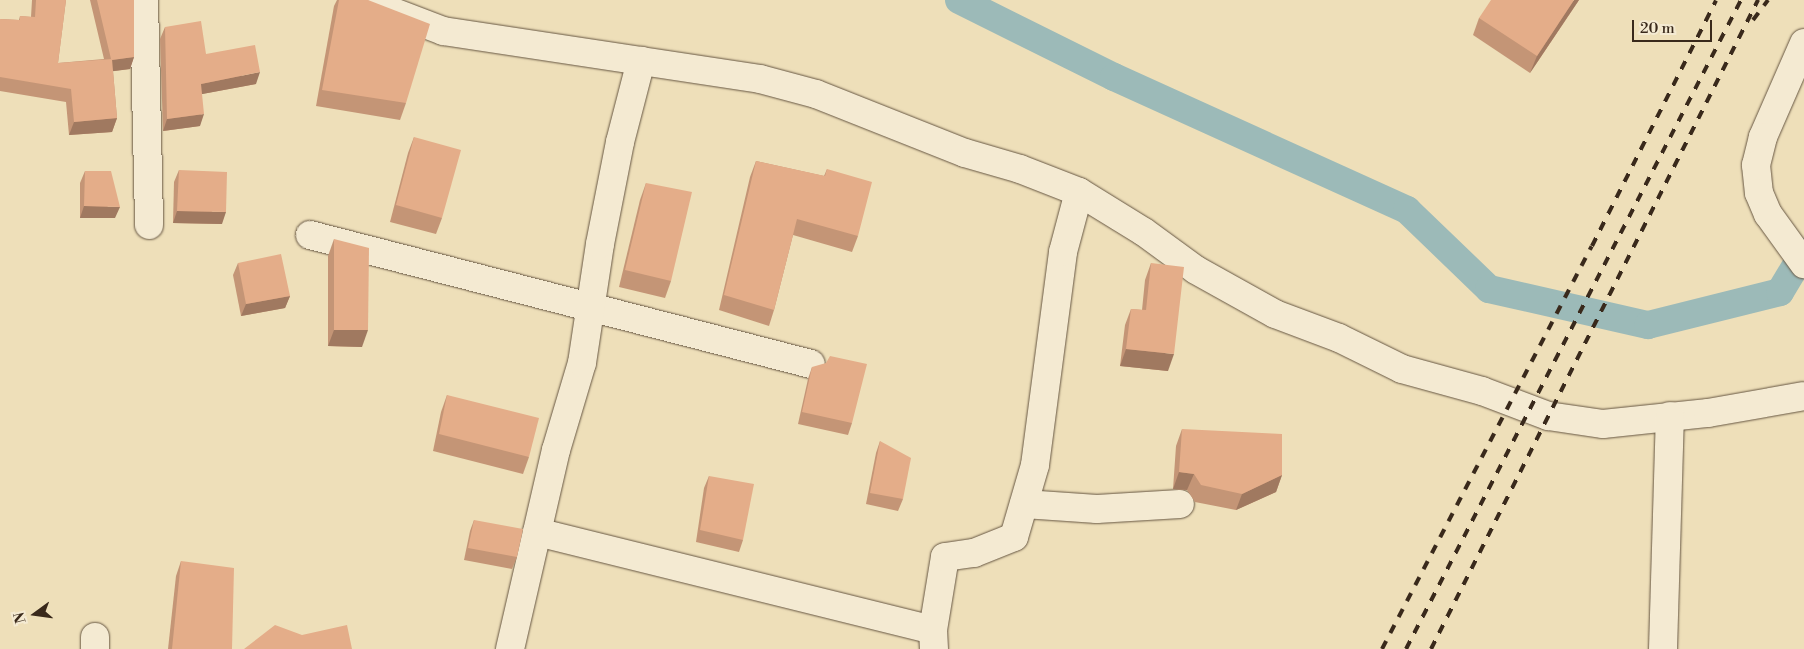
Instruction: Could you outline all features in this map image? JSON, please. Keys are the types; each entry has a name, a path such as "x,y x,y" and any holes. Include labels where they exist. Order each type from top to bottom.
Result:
{"street":[{"path":"144,0 149,225"},
{"path":"362,0 443,31 760,79 816,94 966,153 1020,169 1079,192 1218,283 1274,314 1339,338 1402,369 1482,391 1548,416 1602,424 1670,416 1708,414 1804,396"},
{"path":"1804,42 1763,137 1756,165 1759,193 1768,214 1804,264"},
{"path":"510,649 556,450 582,362 620,142 641,60"},
{"path":"537,532 933,639 945,557 974,553 1014,537 1035,465 1046,396 1063,252 1079,192"},
{"path":"310,235 811,364"},
{"path":"1663,649 1670,416"},
{"path":"1024,504 1097,509 1180,504"}],"building":[{"path":"36,0 66,0 58,63 112,59 117,118 74,122 71,89 0,77 0,19 20,20 20,16 35,17"},
{"path":"97,0 134,0 134,57 111,59"},
{"path":"339,0 368,0 430,24 406,103 322,90"},
{"path":"1491,0 1574,0 1537,56 1479,18"},
{"path":"201,21 206,54 255,45 260,72 201,84 204,114 167,119 165,27"},
{"path":"414,137 461,150 442,218 396,205"},
{"path":"756,161 825,176 827,169 872,182 858,236 797,219 774,310 724,295"},
{"path":"179,170 227,172 226,212 177,211"},
{"path":"85,171 111,171 120,207 84,206"},
{"path":"646,183 692,192 671,281 625,270"},
{"path":"334,239 369,248 368,330 334,330"},
{"path":"281,254 290,296 246,304 238,263"},
{"path":"1151,263 1184,267 1174,354 1126,349 1131,309 1146,310"},
{"path":"830,356 867,364 852,423 802,412 812,367 826,363"},
{"path":"447,395 539,418 529,457 439,434"},
{"path":"1182,429 1282,434 1282,475 1242,494 1201,485 1194,474 1179,472"},
{"path":"880,441 911,458 903,499 870,493"},
{"path":"709,476 754,484 743,540 700,530"},
{"path":"474,520 523,529 517,557 468,548"},
{"path":"181,561 234,568 232,649 172,649"},
{"path":"275,625 302,635 347,625 352,649 244,649"}],"waterway":[{"path":"959,0 1114,77 1407,210 1489,289 1648,325 1780,292 1804,252"}],"railway":[{"path":"1382,649 1592,246 1716,0"},
{"path":"1406,649 1741,0"},
{"path":"1431,649 1758,0"},
{"path":"1753,20 1768,0"}]}
